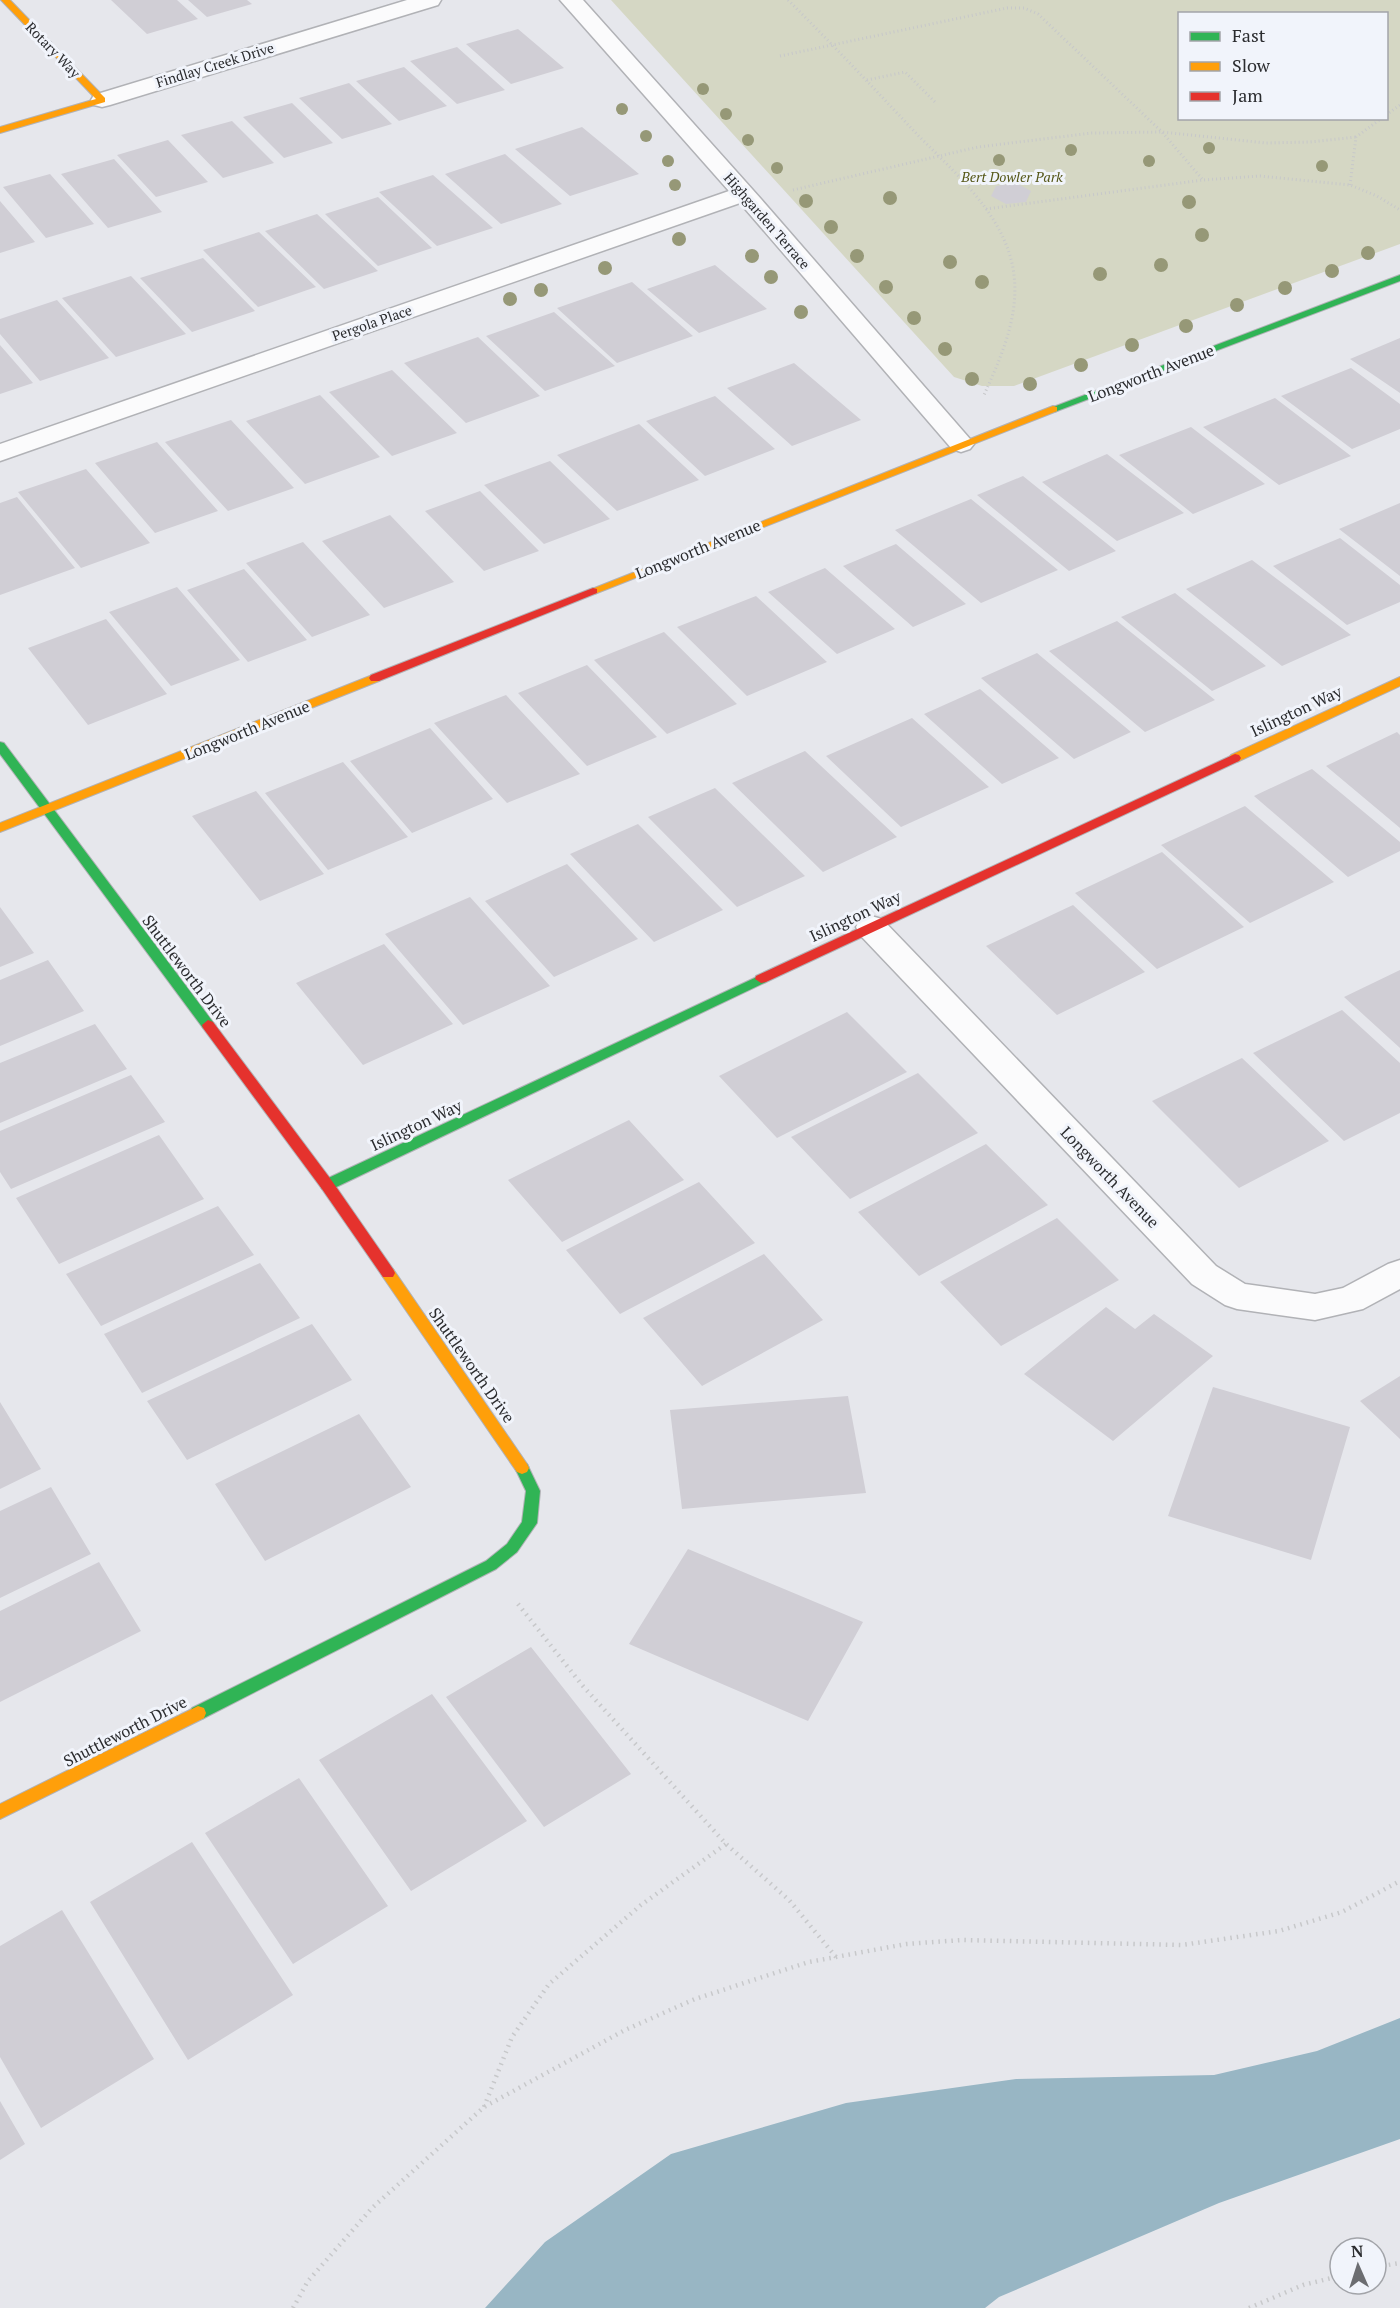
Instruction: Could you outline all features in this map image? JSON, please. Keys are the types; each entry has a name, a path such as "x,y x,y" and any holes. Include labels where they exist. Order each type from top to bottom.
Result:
{"street":[{"name":"Rotary Way","path":"5,0 102,100"},
{"name":"Findlay Creek Drive","path":"0,130 430,0"},
{"name":"Highgarden Terrace","path":"571,0 749,199 962,444"},
{"name":"Pergola Place","path":"0,453 749,199"},
{"name":"Longworth Avenue","path":"0,828 962,444 1400,278"},
{"name":"Islington Way","path":"327,1185 871,927 1400,681"},
{"name":"Shuttleworth Drive","path":"0,746 327,1185 519,1461 533,1491 529,1523 512,1548 491,1565 0,1812"},
{"name":"Longworth Avenue","path":"871,927 1203,1275 1237,1296 1275,1304 1315,1307 1351,1300 1400,1273"}],"path":[{"path":"788,0 936,154 986,210 1002,236 1014,274 1016,297 1012,323 1001,357 982,398"},
{"path":"780,56 1007,8 1031,10 1046,21 1162,132 1203,180"},
{"path":"866,81 905,72 936,103"},
{"path":"749,199 936,154 1046,138 1092,133 1162,132 1266,143 1310,142 1356,138 1379,120"},
{"path":"1350,185 1356,138"},
{"path":"986,210 1203,180 1260,176 1350,185 1377,196 1400,210"},
{"path":"516,1601 582,1685 726,1844 789,1900 836,1957"},
{"path":"484,2107 512,2037 549,1984 641,1905 726,1844"},
{"path":"293,2308 308,2281 372,2208 484,2107 625,2030 694,1999 809,1962 906,1944 962,1940 1182,1945 1279,1931 1342,1912 1400,1881"},
{"path":"1249,2308 1303,2285 1328,2279"}],"green space":[{"name":"Bert Dowler Park","path":"611,0 1400,0 1400,244 1014,386 982,386 954,377"}],"water":[{"path":"1400,2018 1400,2139 1219,2203 999,2297 985,2308 485,2308 545,2242 671,2154 846,2103 1016,2079 1214,2075 1317,2051"}],"building":[{"path":"111,0 177,0 198,19 147,34"},
{"path":"188,0 247,0 252,4 207,17"},
{"path":"518,29 564,68 511,84 466,44"},
{"path":"457,47 505,90 457,104 410,61"},
{"path":"404,67 447,106 399,121 356,81"},
{"path":"349,83 392,124 342,139 299,98"},
{"path":"292,103 333,143 284,158 243,117"},
{"path":"232,121 274,163 223,178 181,135"},
{"path":"582,127 639,174 570,196 515,149"},
{"path":"168,140 208,182 156,197 117,155"},
{"path":"505,154 562,204 501,224 445,174"},
{"path":"114,159 162,212 108,228 61,174"},
{"path":"50,174 94,224 46,238 3,187"},
{"path":"433,175 493,228 437,246 379,192"},
{"path":"1016,183 1031,191 1026,202 1006,204 991,196 996,186"},
{"path":"378,197 432,248 378,266 325,214"},
{"path":"0,201 35,242 0,253"},
{"path":"317,214 378,271 324,289 265,231"},
{"path":"259,232 316,287 258,307 203,250"},
{"path":"203,258 255,311 192,332 140,278"},
{"path":"715,265 767,309 699,333 647,289"},
{"path":"131,276 186,334 116,357 62,298"},
{"path":"632,282 693,336 617,363 557,308"},
{"path":"57,300 109,358 40,381 0,334 0,319"},
{"path":"554,312 615,366 545,391 486,336"},
{"path":"478,337 540,396 466,423 404,363"},
{"path":"1400,338 1400,393 1350,359"},
{"path":"0,345 33,383 0,394"},
{"path":"794,363 861,420 792,446 727,388"},
{"path":"1351,368 1400,404 1400,429 1352,449 1281,396"},
{"path":"392,370 457,433 392,456 329,392"},
{"path":"320,395 380,457 305,484 246,421"},
{"path":"715,396 775,449 705,476 646,421"},
{"path":"1275,398 1351,456 1279,485 1203,427"},
{"path":"231,420 294,488 228,511 165,442"},
{"path":"639,424 699,480 617,511 557,455"},
{"path":"1191,427 1265,484 1193,514 1119,455"},
{"path":"157,442 218,511 155,533 95,463"},
{"path":"1107,454 1184,513 1117,541 1042,482"},
{"path":"550,461 610,519 544,544 484,485"},
{"path":"86,469 150,543 81,568 18,492"},
{"path":"1023,476 1116,551 1069,571 977,495"},
{"path":"480,491 539,551 484,571 425,511"},
{"path":"17,497 75,568 0,595 0,503"},
{"path":"971,499 1058,570 981,603 895,530"},
{"path":"1400,503 1400,576 1339,529"},
{"path":"390,515 454,582 384,608 322,541"},
{"path":"1340,538 1400,585 1400,602 1347,625 1273,566"},
{"path":"303,542 370,615 312,637 246,563"},
{"path":"896,544 966,604 913,627 843,566"},
{"path":"1252,560 1351,635 1282,666 1186,589"},
{"path":"825,568 895,629 837,654 768,592"},
{"path":"244,569 307,640 248,662 187,590"},
{"path":"177,587 240,660 171,686 109,612"},
{"path":"1175,593 1266,666 1212,691 1121,617"},
{"path":"756,596 827,662 747,696 677,627"},
{"path":"106,619 167,694 88,725 28,648"},
{"path":"1117,621 1215,700 1145,732 1049,651"},
{"path":"664,632 737,704 667,734 594,660"},
{"path":"1037,653 1131,732 1074,759 981,678"},
{"path":"587,665 657,737 587,766 518,693"},
{"path":"980,689 1059,758 1002,784 924,714"},
{"path":"506,695 580,774 507,803 434,723"},
{"path":"912,718 989,787 901,827 826,756"},
{"path":"430,728 493,799 412,833 350,761"},
{"path":"1397,732 1400,735 1400,828 1326,766"},
{"path":"805,751 897,837 823,872 732,783"},
{"path":"343,762 408,837 328,870 265,793"},
{"path":"1312,769 1400,842 1400,851 1348,877 1254,796"},
{"path":"715,788 805,876 737,907 648,817"},
{"path":"256,791 324,874 260,901 192,816"},
{"path":"1245,806 1334,882 1250,923 1161,845"},
{"path":"638,824 723,910 654,942 570,854"},
{"path":"1162,852 1244,927 1157,969 1075,893"},
{"path":"567,864 638,939 554,977 485,901"},
{"path":"470,897 550,986 463,1025 385,934"},
{"path":"1073,905 1145,972 1057,1015 986,946"},
{"path":"0,907 34,953 0,967"},
{"path":"384,944 453,1024 363,1065 296,983"},
{"path":"48,960 84,1011 0,1046 0,980"},
{"path":"1400,970 1400,1048 1344,997"},
{"path":"1342,1010 1400,1063 1400,1113 1344,1141 1253,1053"},
{"path":"847,1012 907,1072 777,1138 719,1076"},
{"path":"95,1024 127,1069 0,1123 0,1063"},
{"path":"1242,1058 1329,1141 1239,1188 1152,1101"},
{"path":"918,1073 978,1133 850,1199 791,1137"},
{"path":"131,1075 165,1122 11,1189 0,1172 0,1131"},
{"path":"629,1120 684,1180 562,1242 508,1180"},
{"path":"159,1135 204,1199 59,1264 16,1198"},
{"path":"986,1144 1048,1205 919,1276 858,1212"},
{"path":"699,1182 755,1243 620,1314 566,1250"},
{"path":"218,1206 254,1255 101,1326 66,1274"},
{"path":"1057,1218 1119,1280 1001,1346 940,1282"},
{"path":"764,1254 823,1320 702,1386 643,1318"},
{"path":"260,1263 300,1318 142,1393 104,1334"},
{"path":"1106,1307 1135,1329 1154,1314 1213,1356 1113,1441 1024,1374"},
{"path":"312,1324 352,1380 187,1460 147,1401"},
{"path":"1400,1376 1400,1439 1360,1401"},
{"path":"1213,1387 1350,1427 1311,1560 1168,1516"},
{"path":"848,1396 866,1493 682,1509 670,1410"},
{"path":"0,1402 41,1469 0,1489"},
{"path":"359,1414 411,1487 265,1561 215,1484"},
{"path":"51,1487 91,1554 0,1598 0,1511"},
{"path":"688,1549 863,1622 808,1721 629,1644"},
{"path":"99,1562 141,1631 0,1702 0,1611"},
{"path":"531,1647 631,1774 544,1827 446,1697"},
{"path":"432,1694 527,1821 411,1891 319,1760"},
{"path":"299,1778 388,1906 293,1964 205,1833"},
{"path":"192,1842 293,1995 188,2060 90,1902"},
{"path":"62,1910 154,2059 41,2128 0,2057 0,1946"},
{"path":"0,2101 25,2144 0,2160"}],"traffic: fast":[{"path":"1053,409 1400,278"},
{"path":"0,746 208,1025"},
{"path":"327,1185 761,979"},
{"path":"198,1713 491,1565 512,1548 529,1523 533,1491 522,1468"}],"traffic: slow":[{"path":"0,130 102,100 5,0"},
{"path":"593,591 1053,409"},
{"path":"0,828 375,678"},
{"path":"1235,758 1400,681"},
{"path":"388,1273 522,1468"},
{"path":"0,1812 198,1713"}],"traffic: jam":[{"path":"375,678 593,591"},
{"path":"761,979 1235,758"},
{"path":"208,1025 327,1185 388,1273"}]}
